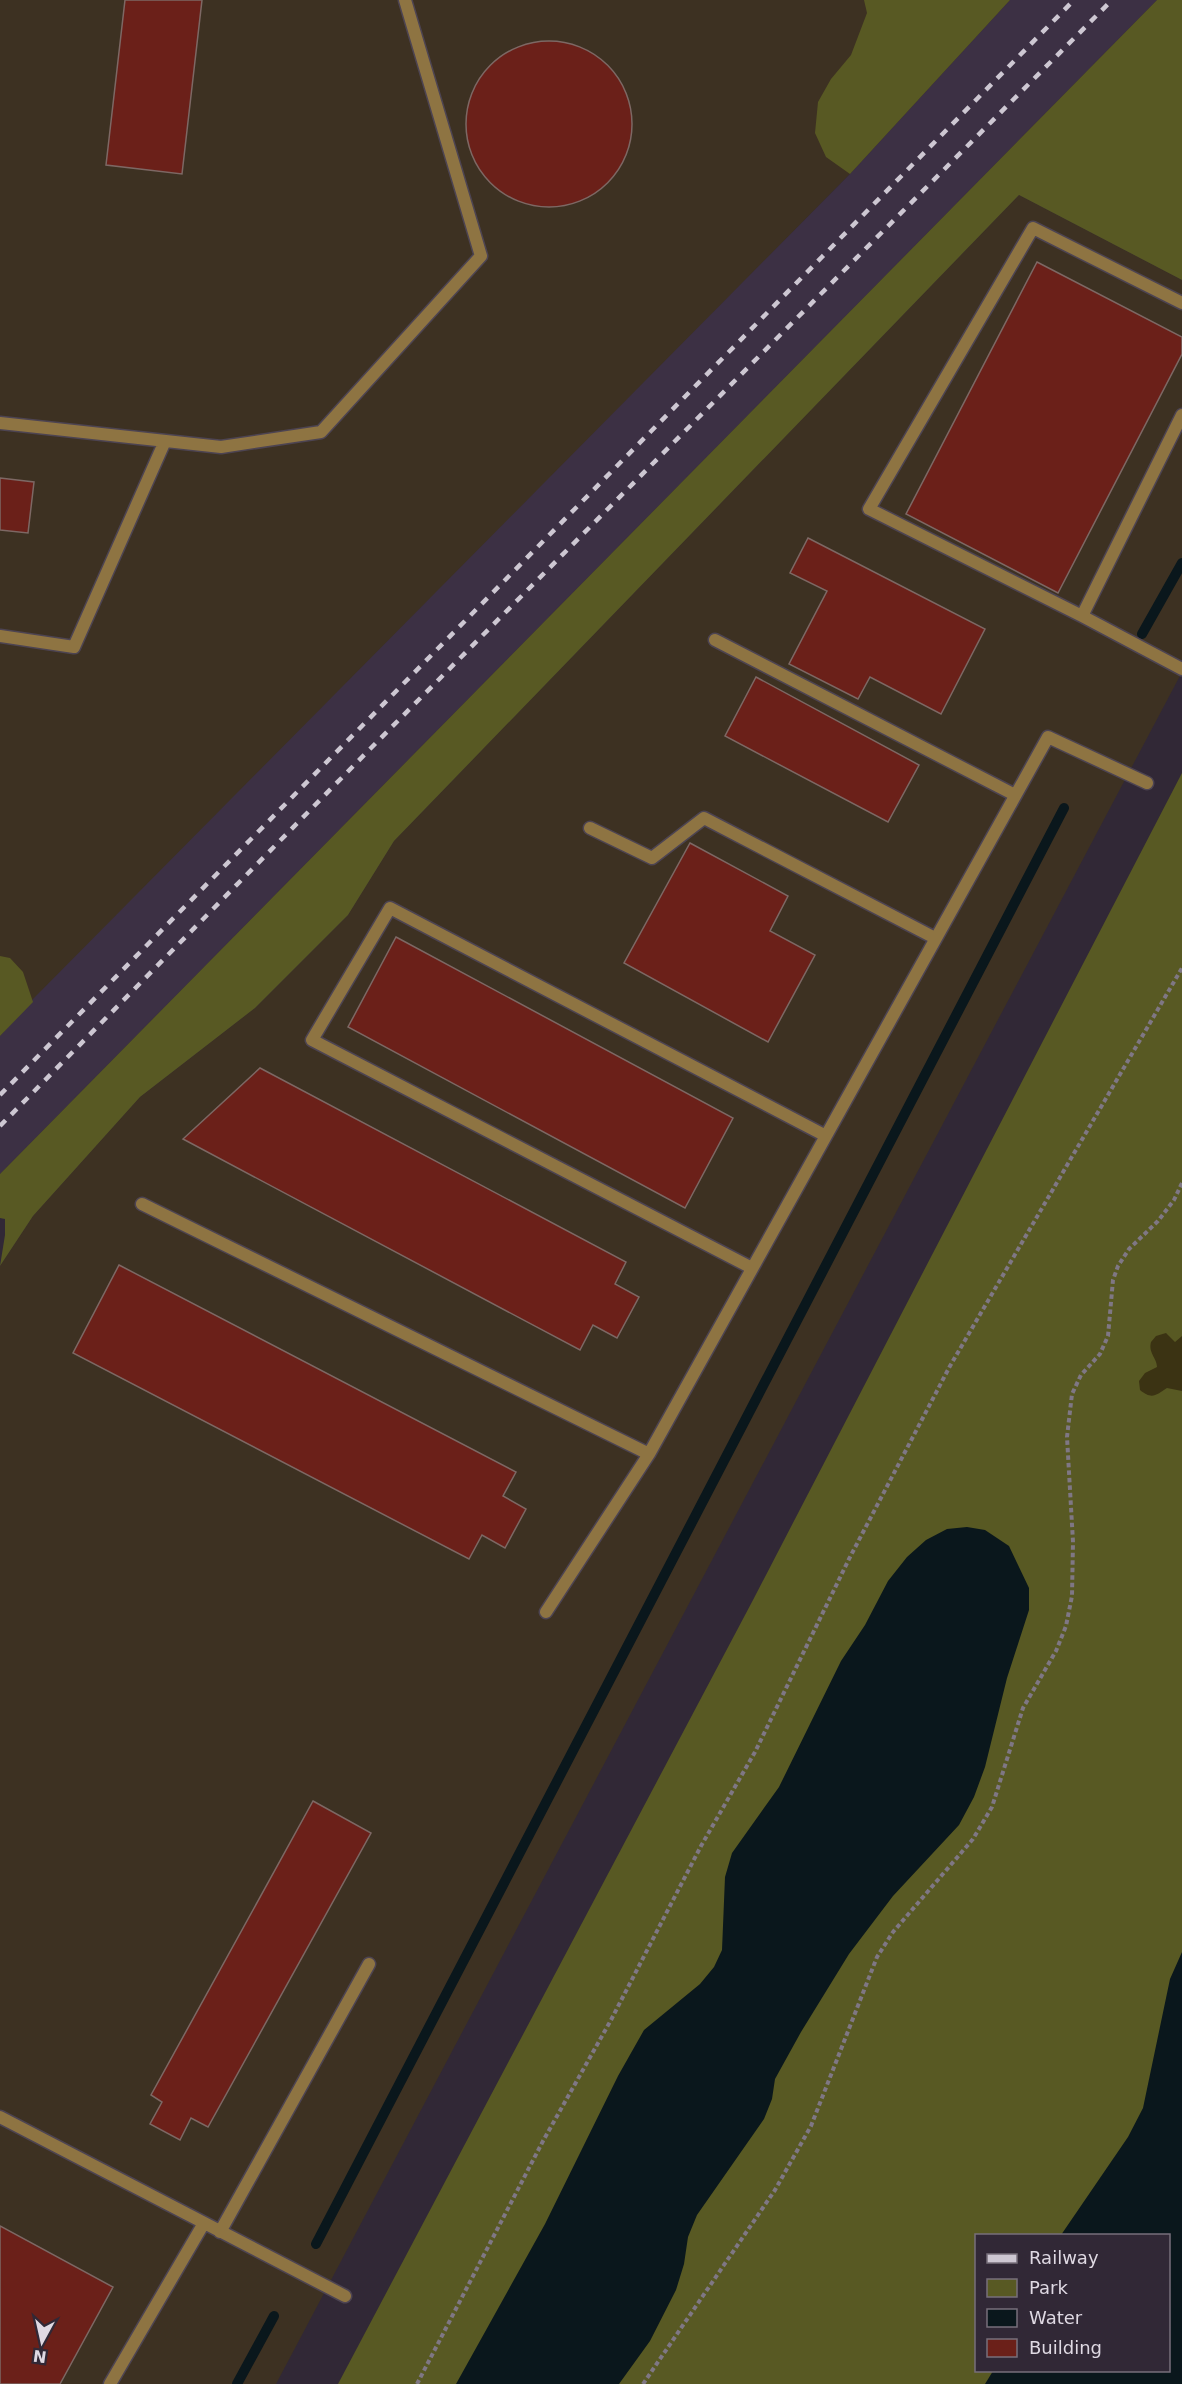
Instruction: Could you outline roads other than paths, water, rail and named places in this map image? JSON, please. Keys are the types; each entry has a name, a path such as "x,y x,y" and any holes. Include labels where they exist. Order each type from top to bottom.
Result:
{"lane":[{"path":"0,423 221,447 321,432 481,256 405,0"},
{"path":"1182,303 1033,228 869,509 1182,669"},
{"path":"1082,616 1182,415"},
{"path":"0,636 74,646 165,441"},
{"path":"715,640 1015,795"},
{"path":"546,1612 649,1454 1048,737 1147,783"},
{"path":"590,828 652,858 704,818 936,939"},
{"path":"752,1268 312,1040 390,908 826,1136"},
{"path":"142,1204 649,1454"},
{"path":"220,2232 369,1964"},
{"path":"0,2117 345,2296"},
{"path":"110,2384 204,2223"}],"water":[{"path":"967,1527 985,1530 1009,1546 1029,1588 1029,1610 1007,1678 985,1767 974,1797 959,1825 893,1896 849,1954 801,2032 775,2079 772,2099 764,2119 697,2215 688,2237 684,2264 676,2290 650,2341 619,2384 456,2384 545,2224 618,2076 644,2030 700,1984 714,1967 722,1950 725,1877 732,1853 779,1787 841,1661 865,1625 888,1581 907,1557 926,1540 947,1529"},
{"path":"1182,1952 1182,2384 985,2384 992,2372 1170,2372 1170,2234 1062,2234 1128,2137 1143,2108 1170,1979"}],"waterway":[{"path":"1142,634 1182,563"},
{"path":"316,2244 1064,808"},
{"path":"237,2384 274,2316"}],"railway":[{"path":"0,1095 1074,0"},
{"path":"0,1126 1112,0"}]}
